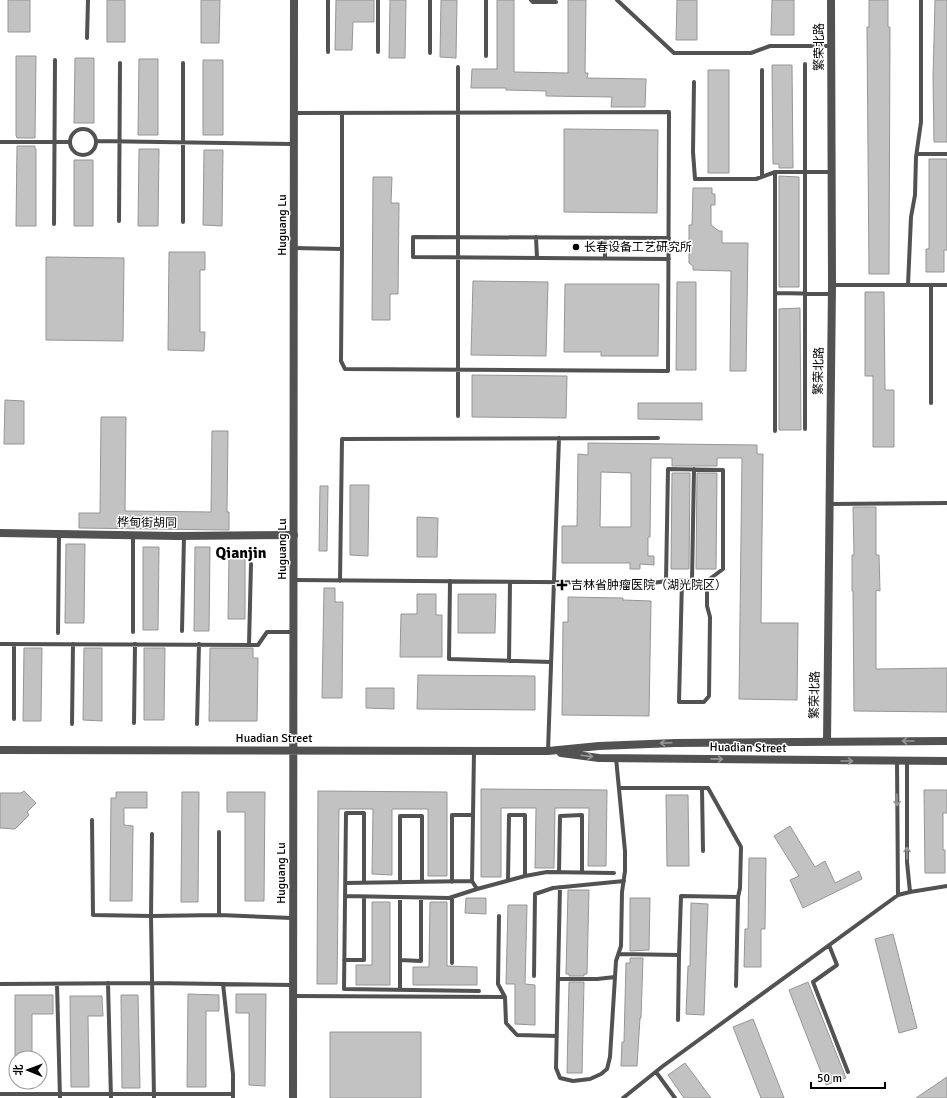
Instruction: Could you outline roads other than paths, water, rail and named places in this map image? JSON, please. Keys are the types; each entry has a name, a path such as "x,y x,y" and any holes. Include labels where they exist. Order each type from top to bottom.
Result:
{"street":[{"name":"Huguang Lu","path":"293,1098 294,0"},
{"name":"繁荣北路","path":"827,742 832,294 831,0"},
{"name":"桦甸街胡同","path":"0,533 184,536 294,535"},
{"name":"Huadian Street","path":"0,750 548,751 607,745 676,743 947,741"},
{"name":"Huadian Street","path":"548,751 599,758 947,761"}],"lane":[{"path":"87,38 88,0"},
{"path":"328,0 328,52"},
{"path":"378,0 378,52"},
{"path":"430,0 430,54"},
{"path":"486,0 486,56"},
{"path":"531,0 533,2 556,2"},
{"path":"617,0 674,53 751,53 770,46 831,46"},
{"path":"908,285 911,217 915,195 917,154 921,122 921,0"},
{"path":"54,224 55,60"},
{"path":"119,221 120,63"},
{"path":"183,63 183,222"},
{"path":"805,64 805,429"},
{"path":"458,67 458,416"},
{"path":"762,70 762,176"},
{"path":"694,82 693,152 695,179 756,178 775,172 832,172"},
{"path":"294,113 669,112 668,370 345,369 342,361 342,113"},
{"path":"80,129 93,133 96,141 93,150 85,154 76,153 70,142 73,134 80,129"},
{"path":"96,141 294,144"},
{"path":"0,142 70,142"},
{"path":"917,154 947,154"},
{"path":"775,172 775,431"},
{"path":"669,238 413,237 413,257 669,259"},
{"path":"536,237 537,258"},
{"path":"604,238 605,258"},
{"path":"294,248 342,248"},
{"path":"832,285 947,285"},
{"path":"931,285 931,403"},
{"path":"775,293 832,294"},
{"path":"548,751 559,438"},
{"path":"340,581 342,439 658,438"},
{"path":"294,580 653,583 682,580 707,581 723,569 724,470 668,469 666,581"},
{"path":"692,581 694,470"},
{"path":"830,504 947,503"},
{"path":"58,633 59,534"},
{"path":"132,632 133,535"},
{"path":"182,631 184,536"},
{"path":"249,644 251,564"},
{"path":"682,580 680,702 704,702 709,696 710,617 707,606 707,581"},
{"path":"450,581 449,659 551,662"},
{"path":"508,661 510,582"},
{"path":"0,644 258,644 267,632 294,632"},
{"path":"14,644 14,719"},
{"path":"72,724 73,644"},
{"path":"134,723 135,644"},
{"path":"197,724 199,644"},
{"path":"474,751 472,881 477,888"},
{"path":"560,888 556,1068 560,1078 572,1081 590,1079 601,1074 607,1069 610,1057 616,961 621,946 622,892 625,851 616,758"},
{"path":"897,761 898,895"},
{"path":"908,761 907,862 910,892"},
{"path":"619,788 708,788 741,847 740,888 738,897 736,986"},
{"path":"702,788 703,851"},
{"path":"364,882 364,813 346,813 344,989 479,990"},
{"path":"452,882 452,815 473,815"},
{"path":"508,880 509,815 525,815 525,876"},
{"path":"400,882 400,816 422,816 422,882"},
{"path":"559,872 560,816 582,816 582,873"},
{"path":"92,820 93,916 219,915 292,918"},
{"path":"219,832 219,915"},
{"path":"152,834 151,916 154,1096"},
{"path":"345,896 400,898 452,897 477,888 547,872 614,873"},
{"path":"345,882 472,881"},
{"path":"534,976 535,894 553,888 624,881"},
{"path":"623,1098 656,1072 898,895 947,886"},
{"path":"678,1020 681,896 738,897"},
{"path":"344,960 364,960 364,897"},
{"path":"452,897 452,963"},
{"path":"400,898 400,990"},
{"path":"400,960 421,961 421,898"},
{"path":"499,916 498,984 505,997 506,1023 517,1035 557,1036"},
{"path":"829,946 837,965 812,982 848,1072"},
{"path":"619,954 679,955"},
{"path":"558,979 597,979 615,977"},
{"path":"108,983 111,1096"},
{"path":"0,984 152,983 293,985"},
{"path":"57,984 60,1096"},
{"path":"0,1094 60,1096 233,1096 233,1074 223,984"},
{"path":"293,996 505,997"},
{"path":"656,1072 675,1098"}],"place":[{"name":"长春设备工艺研究所","path":"576,247"},
{"name":"吉林省肿瘤医院（湖光院区）","path":"562,585"}],"district":[{"name":"Qianjin","path":"241,553"}]}
